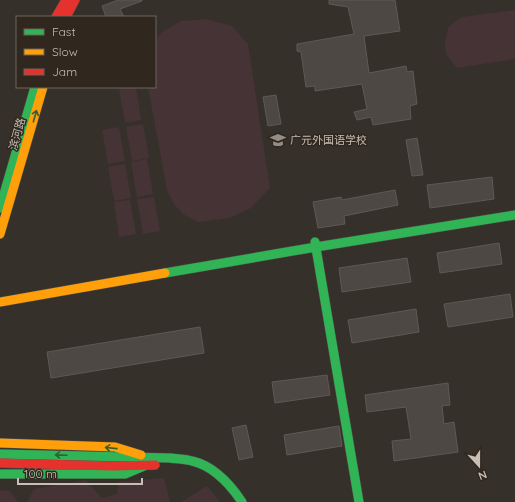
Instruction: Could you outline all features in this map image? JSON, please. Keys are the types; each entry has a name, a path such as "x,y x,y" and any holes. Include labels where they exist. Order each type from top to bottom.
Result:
{"street":[{"path":"57,16 66,0"},
{"path":"67,16 76,0"},
{"name":"滨河路","path":"0,208 35,88"},
{"name":"滨河路","path":"0,234 43,88"},
{"path":"0,302 515,208"},
{"path":"0,295 316,244 515,215"},
{"path":"316,244 359,502"},
{"path":"0,443 114,447 148,461 191,468 211,478 228,492 234,502"},
{"path":"0,454 114,462"},
{"path":"0,463 148,461 170,458 193,462 215,472 233,488 242,502"},
{"path":"0,474 125,474 148,461"}],"shaded area":[{"path":"515,10 515,59 457,68 446,53 445,49 449,26 462,17"},
{"path":"206,19 232,26 248,44 270,188 251,208 230,218 198,222 183,214 173,203 167,190 148,88 156,88 156,39 162,32 181,21"},
{"path":"136,88 141,120 125,123 119,89"},
{"path":"143,124 149,158 132,161 126,127"},
{"path":"119,127 125,161 108,164 102,130"},
{"path":"147,159 153,194 137,197 131,162"},
{"path":"125,164 131,198 114,201 108,167"},
{"path":"154,197 160,231 143,234 137,199"},
{"path":"130,200 136,234 119,237 114,202"},
{"path":"164,478 170,502 27,502 34,489 86,480 102,498 117,494 118,482"},
{"path":"207,486 220,502 181,502"},
{"path":"0,490 10,491 18,502 0,502"}],"building":[{"path":"118,0 142,0 120,9 124,16 106,16 102,6"},
{"path":"329,0 395,0 400,31 364,36 369,73 406,66 407,72 413,71 417,104 410,106 411,119 373,125 371,117 357,120 354,112 367,109 362,84 315,91 315,86 306,87 301,52 297,51 297,44 354,34 348,7 329,4"},
{"path":"276,95 281,124 268,126 263,97"},
{"path":"417,138 423,175 412,176 406,140"},
{"path":"492,177 494,199 430,208 427,185"},
{"path":"395,190 398,205 344,216 345,224 318,228 313,202 341,197 342,200"},
{"path":"499,243 502,264 440,273 437,253"},
{"path":"407,258 411,282 342,292 339,268"},
{"path":"510,294 513,317 448,327 444,304"},
{"path":"416,309 419,332 352,343 348,320"},
{"path":"200,327 204,353 51,378 47,352"},
{"path":"327,375 330,395 275,403 272,382"},
{"path":"448,383 450,405 442,406 444,424 454,422 458,452 394,461 392,441 411,439 406,407 367,412 365,395"},
{"path":"246,425 253,457 239,460 232,428"},
{"path":"339,426 342,446 287,455 284,435"}],"traffic: fast":[{"path":"0,208 35,88"},
{"path":"165,273 515,215"},
{"path":"315,242 359,502"},
{"path":"0,454 170,458 189,460 200,463 214,471 227,482 242,502"},
{"path":"0,474 125,474 144,466"}],"traffic: slow":[{"path":"0,234 43,88"},
{"path":"0,302 165,273"},
{"path":"0,443 115,447 141,455"}],"traffic: jam":[{"path":"57,16 66,0"},
{"path":"67,16 75,0"},
{"path":"0,463 113,466 155,465"}],"place":[{"name":"广元外国语学校","path":"278,140"}]}
